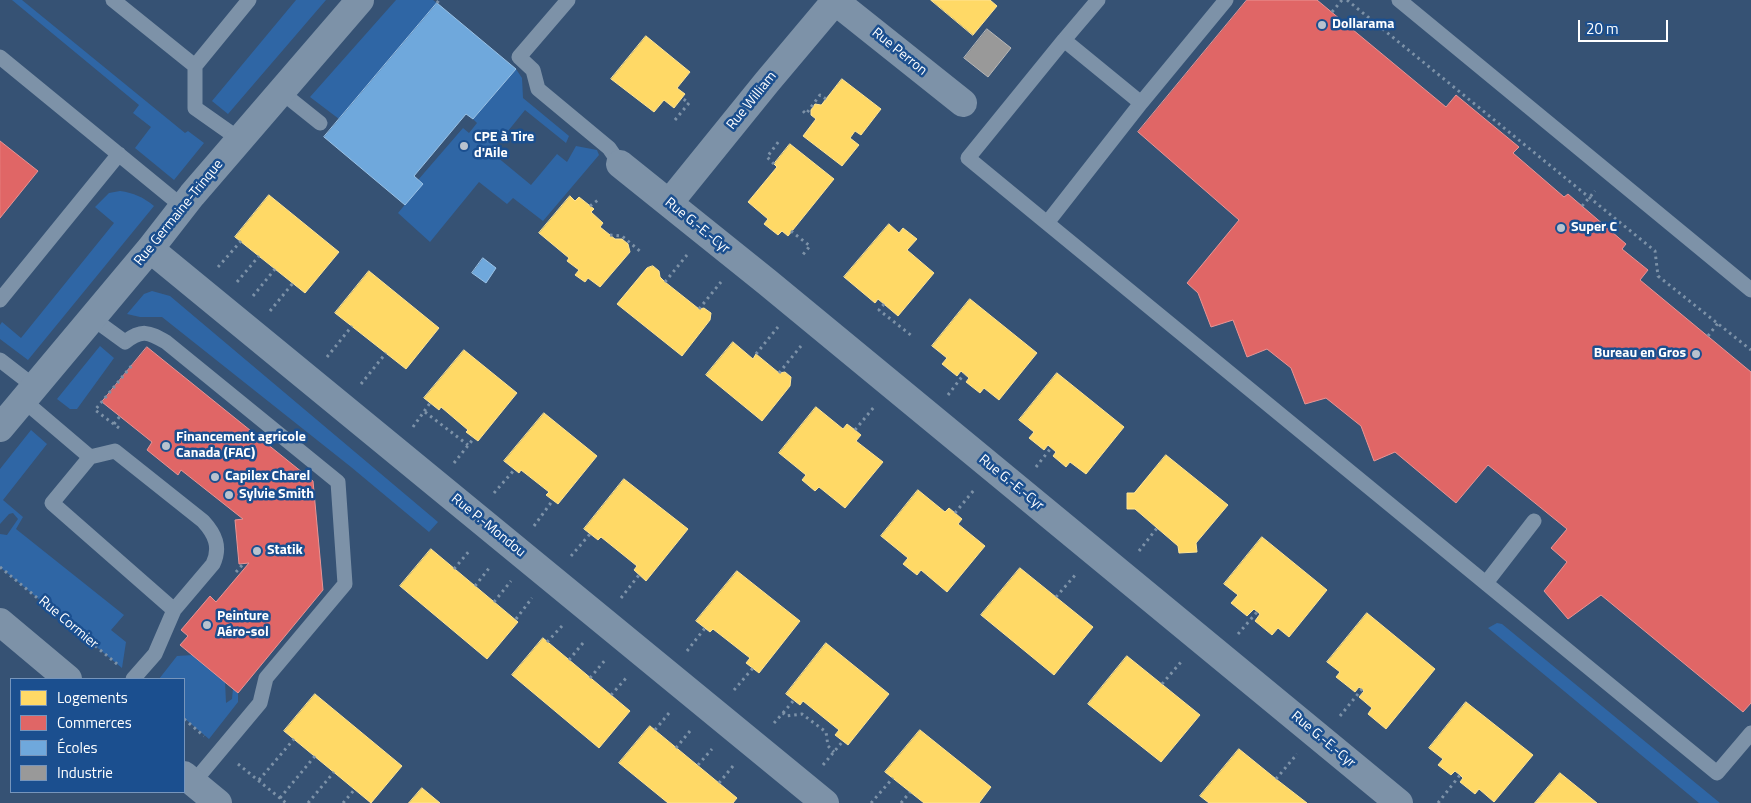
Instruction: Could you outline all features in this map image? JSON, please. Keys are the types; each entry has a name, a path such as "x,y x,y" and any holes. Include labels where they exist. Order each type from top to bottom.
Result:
{"street":[{"name":"Rue Germaine-Trinque","path":"0,428 239,139 360,0"},
{"name":"Rue Perron","path":"836,1 963,103"},
{"name":"Rue William","path":"670,204 767,82 836,1"},
{"name":"Rue G.-E.-Cyr","path":"620,164 825,330 1399,803"},
{"name":"Rue P.-Mondou","path":"150,248 825,803"},
{"path":"0,622 67,678"},
{"path":"189,779 218,803"}],"lane":[{"path":"113,0 196,66"},
{"path":"239,139 196,108 196,66 249,0"},
{"path":"568,0 519,57 533,70 538,89 609,148 620,164"},
{"path":"1098,0 968,158 1718,773 1751,733"},
{"path":"1047,222 1141,103 1226,0"},
{"path":"1399,0 1751,290"},
{"path":"1064,40 1141,103"},
{"path":"0,57 183,207"},
{"path":"280,91 320,123"},
{"path":"0,300 118,154"},
{"path":"92,318 125,342 135,334 143,333 153,335 166,342 338,482 345,584 266,678 260,703 189,779"},
{"path":"0,360 90,457"},
{"path":"135,678 155,654 174,610 213,564 217,557 218,549 216,539 211,529 203,521 115,451 90,457 52,503 174,610"},
{"path":"1486,583 1534,521"}],"path":[{"path":"1332,12 1342,0"},
{"path":"1347,0 1654,251 1658,276 1751,350"},
{"path":"803,111 806,114 820,95 826,99"},
{"path":"675,120 689,103 682,98"},
{"path":"774,164 767,157 778,141"},
{"path":"1582,206 1590,198"},
{"path":"590,206 598,200"},
{"path":"792,231 810,246 801,256"},
{"path":"610,235 622,236 641,252"},
{"path":"226,311 241,241"},
{"path":"226,311 259,256"},
{"path":"226,311 275,269"},
{"path":"226,311 293,283"},
{"path":"884,304 879,310 912,336"},
{"path":"1708,336 1718,323"},
{"path":"308,379 352,326"},
{"path":"343,407 386,353"},
{"path":"120,430 96,410 136,361"},
{"path":"425,412 468,445"},
{"path":"114,424 120,416"},
{"name":"Rue Cormier","path":"0,567 133,678"},
{"path":"1321,739 1362,689"},
{"path":"756,746 794,700"},
{"path":"783,713 786,716 802,714 826,732 828,746 834,752"},
{"path":"259,780 294,739"},
{"path":"280,798 315,756"},
{"path":"308,803 334,772"},
{"path":"1438,803 1460,775"},
{"path":"871,803 893,778"},
{"path":"344,803 355,789"},
{"path":"901,803 910,792"}],"shaded area":[{"path":"12,0 22,0 185,133 188,131 204,143 174,180 135,148 151,127 133,113 139,105"},
{"path":"296,0 326,0 228,114 212,101"},
{"path":"396,0 433,0 437,3 339,119 310,97"},
{"path":"516,69 522,78 523,98 569,136 566,143 525,110 491,152 531,185 557,154 567,162 576,146 597,150 599,155 543,221 513,198 507,204 479,182 430,242 398,213 422,184 418,180 463,128 469,133 477,123 473,119"},
{"path":"120,191 138,196 154,206 28,360 0,339 0,325 2,322 21,338 114,223 95,207 109,193"},
{"path":"152,291 170,296 438,522 429,532 351,467 162,317 140,317 127,314 144,294"},
{"path":"100,346 114,358 77,409 70,409 57,399"},
{"path":"31,430 47,444 3,500 23,517 16,529 124,615 111,630 126,642 122,668 0,567 0,534 7,535 18,519 13,513 9,514 0,524 0,469"},
{"path":"1497,623 1502,624 1720,803 1699,803 1488,628"},
{"path":"193,655 225,681 226,703 232,699 233,688 238,693 238,702 209,739 185,719 185,678 160,678 177,656"}],"building: Logements":[{"path":"931,0 990,0 997,6 973,35"},
{"path":"646,36 690,72 677,88 685,94 674,108 664,100 654,112 611,79"},
{"path":"842,79 881,109 861,135 855,131 850,138 859,145 842,166 803,136 816,119 811,115 811,110 815,104 821,105"},
{"path":"790,144 834,179 788,236 782,231 778,235 764,224 768,219 748,202 777,167 774,164"},
{"path":"269,195 339,252 305,293 235,237"},
{"path":"570,196 575,201 579,197 594,209 591,212 603,223 600,227 615,239 622,239 628,244 630,252 600,287 588,278 585,282 575,275 579,270 567,261 569,258 539,233"},
{"path":"889,224 899,233 903,228 917,239 907,250 934,273 898,316 878,299 875,303 844,277"},
{"path":"653,266 659,271 660,277 665,282 699,309 704,308 711,313 710,320 682,356 617,304 647,268"},
{"path":"369,271 439,328 406,369 335,313"},
{"path":"970,299 1037,353 999,400 984,388 980,393 966,382 969,378 961,371 957,376 942,364 947,358 932,346"},
{"path":"733,342 753,359 756,354 779,373 785,372 791,377 790,386 762,421 706,375"},
{"path":"464,350 517,393 478,441 441,407 439,410 424,398"},
{"path":"1057,373 1124,427 1086,474 1070,462 1066,467 1053,456 1056,452 1048,445 1044,450 1029,438 1034,432 1019,420"},
{"path":"816,407 843,429 847,424 855,430 861,435 856,441 883,462 845,508 819,487 815,491 802,480 806,475 779,453"},
{"path":"544,413 597,456 558,504 546,495 549,492 521,470 519,473 504,461"},
{"path":"1166,455 1228,505 1196,543 1197,552 1179,553 1178,546 1135,509 1127,509 1127,493 1134,493"},
{"path":"624,479 688,529 646,581 634,570 637,566 601,537 598,540 584,529"},
{"path":"918,490 945,512 949,508 955,513 962,519 958,524 985,546 947,592 921,570 917,575 903,564 908,558 881,536"},
{"path":"1262,537 1327,590 1289,637 1278,628 1272,635 1255,621 1260,614 1254,609 1247,616 1231,603 1238,595 1224,584"},
{"path":"431,549 518,622 487,659 400,586"},
{"path":"1020,568 1093,627 1054,675 981,615"},
{"path":"737,571 800,621 759,673 746,663 750,658 713,629 710,632 696,621"},
{"path":"1367,613 1435,669 1386,729 1368,714 1372,708 1359,697 1364,691 1359,687 1355,692 1336,677 1340,672 1327,662"},
{"path":"543,638 630,711 599,748 512,675"},
{"path":"826,643 889,694 848,745 835,735 839,730 803,701 800,705 786,694"},
{"path":"1127,656 1200,715 1161,762 1088,704"},
{"path":"315,694 402,766 371,803 284,731"},
{"path":"1466,702 1533,755 1494,802 1479,789 1475,794 1460,782 1463,778 1455,771 1451,775 1438,765 1443,759 1429,748"},
{"path":"650,726 737,798 733,803 668,803 619,763"},
{"path":"920,730 991,787 979,803 924,803 885,772"},
{"path":"1239,749 1307,803 1209,803 1200,796"},
{"path":"1560,773 1597,803 1535,803"},
{"path":"422,788 440,803 409,803"}],"building: Commerces":[{"path":"1247,0 1317,0 1446,107 1456,95 1519,147 1513,153 1564,197 1568,194 1626,244 1622,249 1648,270 1640,280 1751,372 1751,703 1743,712 1601,595 1568,619 1544,591 1567,562 1551,548 1567,529 1488,465 1456,503 1395,452 1374,461 1361,426 1326,398 1305,404 1291,368 1267,349 1247,357 1233,320 1211,327 1198,293 1187,283 1239,220 1138,132"},
{"path":"0,141 38,171 0,218"},
{"path":"147,347 313,481 323,590 238,693 180,645 188,636 181,630 210,596 216,602 249,563 239,564 235,520 243,519 181,470 178,475 147,450 152,442 102,402"}],"building: Écoles":[{"path":"437,3 516,69 473,119 466,114 414,176 423,184 405,205 324,137"},
{"path":"483,258 496,268 486,283 472,273"}],"building: Industrie":[{"path":"987,29 1011,48 988,77 964,58"}],"place":[{"name":"Dollarama","path":"1322,25"},
{"name":"CPE à Tire d'Aile","path":"464,146"},
{"name":"Super C","path":"1561,228"},
{"name":"Bureau en Gros","path":"1696,354"},
{"name":"Financement agricole Canada (FAC)","path":"166,446"},
{"name":"Capilex Charel","path":"215,477"},
{"name":"Sylvie Smith","path":"229,495"},
{"name":"Statik","path":"257,551"},
{"name":"Peinture Aéro-sol","path":"207,625"}]}
